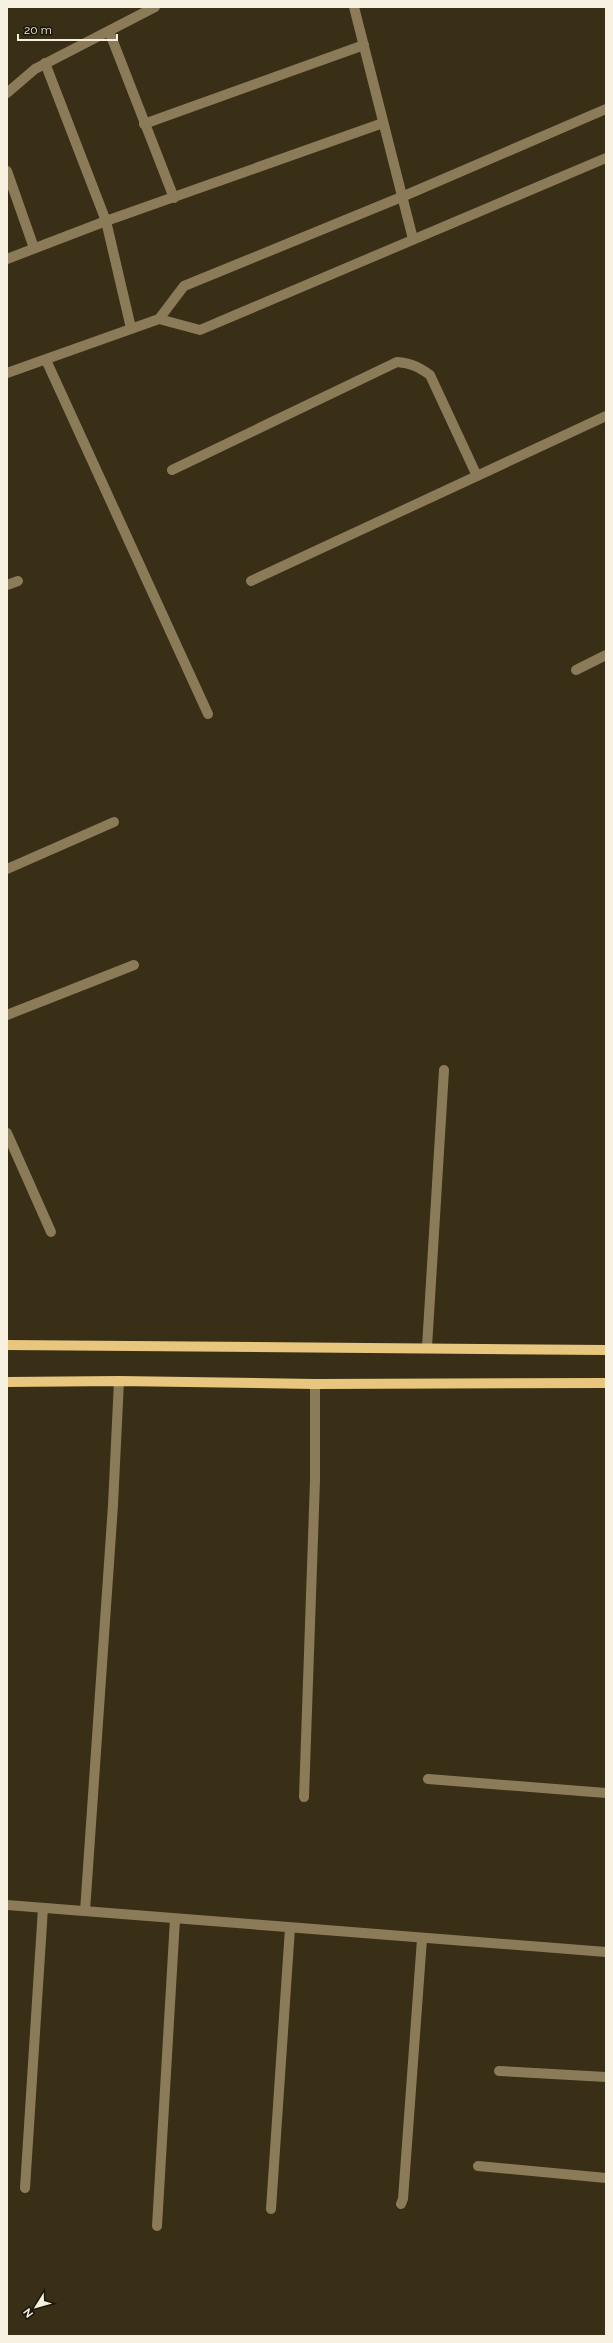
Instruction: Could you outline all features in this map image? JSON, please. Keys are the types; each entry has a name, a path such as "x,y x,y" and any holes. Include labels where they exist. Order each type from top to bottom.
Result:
{"main road":[{"path":"7,1345 427,1347 606,1350"},
{"path":"7,1382 119,1381 315,1384 606,1384"}],"street":[{"path":"7,93 19,80 45,63 155,7"},
{"path":"354,7 383,123 404,196 413,239"},
{"path":"109,31 174,198"},
{"path":"144,124 364,45"},
{"path":"45,63 106,220 131,328"},
{"path":"159,319 184,286 404,196 606,109"},
{"path":"7,259 106,220 174,198 383,123"},
{"path":"7,374 159,319 200,330 606,158"},
{"path":"7,174 34,248"},
{"path":"46,360 208,714"},
{"path":"172,470 397,362 408,363 419,367 430,375 477,476"},
{"path":"251,581 606,416"},
{"path":"7,585 18,581"},
{"path":"576,670 606,655"},
{"path":"7,869 114,822"},
{"path":"7,1015 134,965"},
{"path":"427,1347 444,1070"},
{"path":"7,1133 51,1232"},
{"path":"85,1911 113,1513 119,1381"},
{"path":"304,1797 315,1480 315,1384"},
{"path":"428,1779 606,1793"},
{"path":"7,1905 422,1939 606,1952"},
{"path":"25,2188 43,1908"},
{"path":"157,2226 175,1918"},
{"path":"271,2209 290,1928"},
{"path":"401,2204 403,2199 422,1939"},
{"path":"499,2071 606,2077"},
{"path":"478,2166 606,2178"}]}
